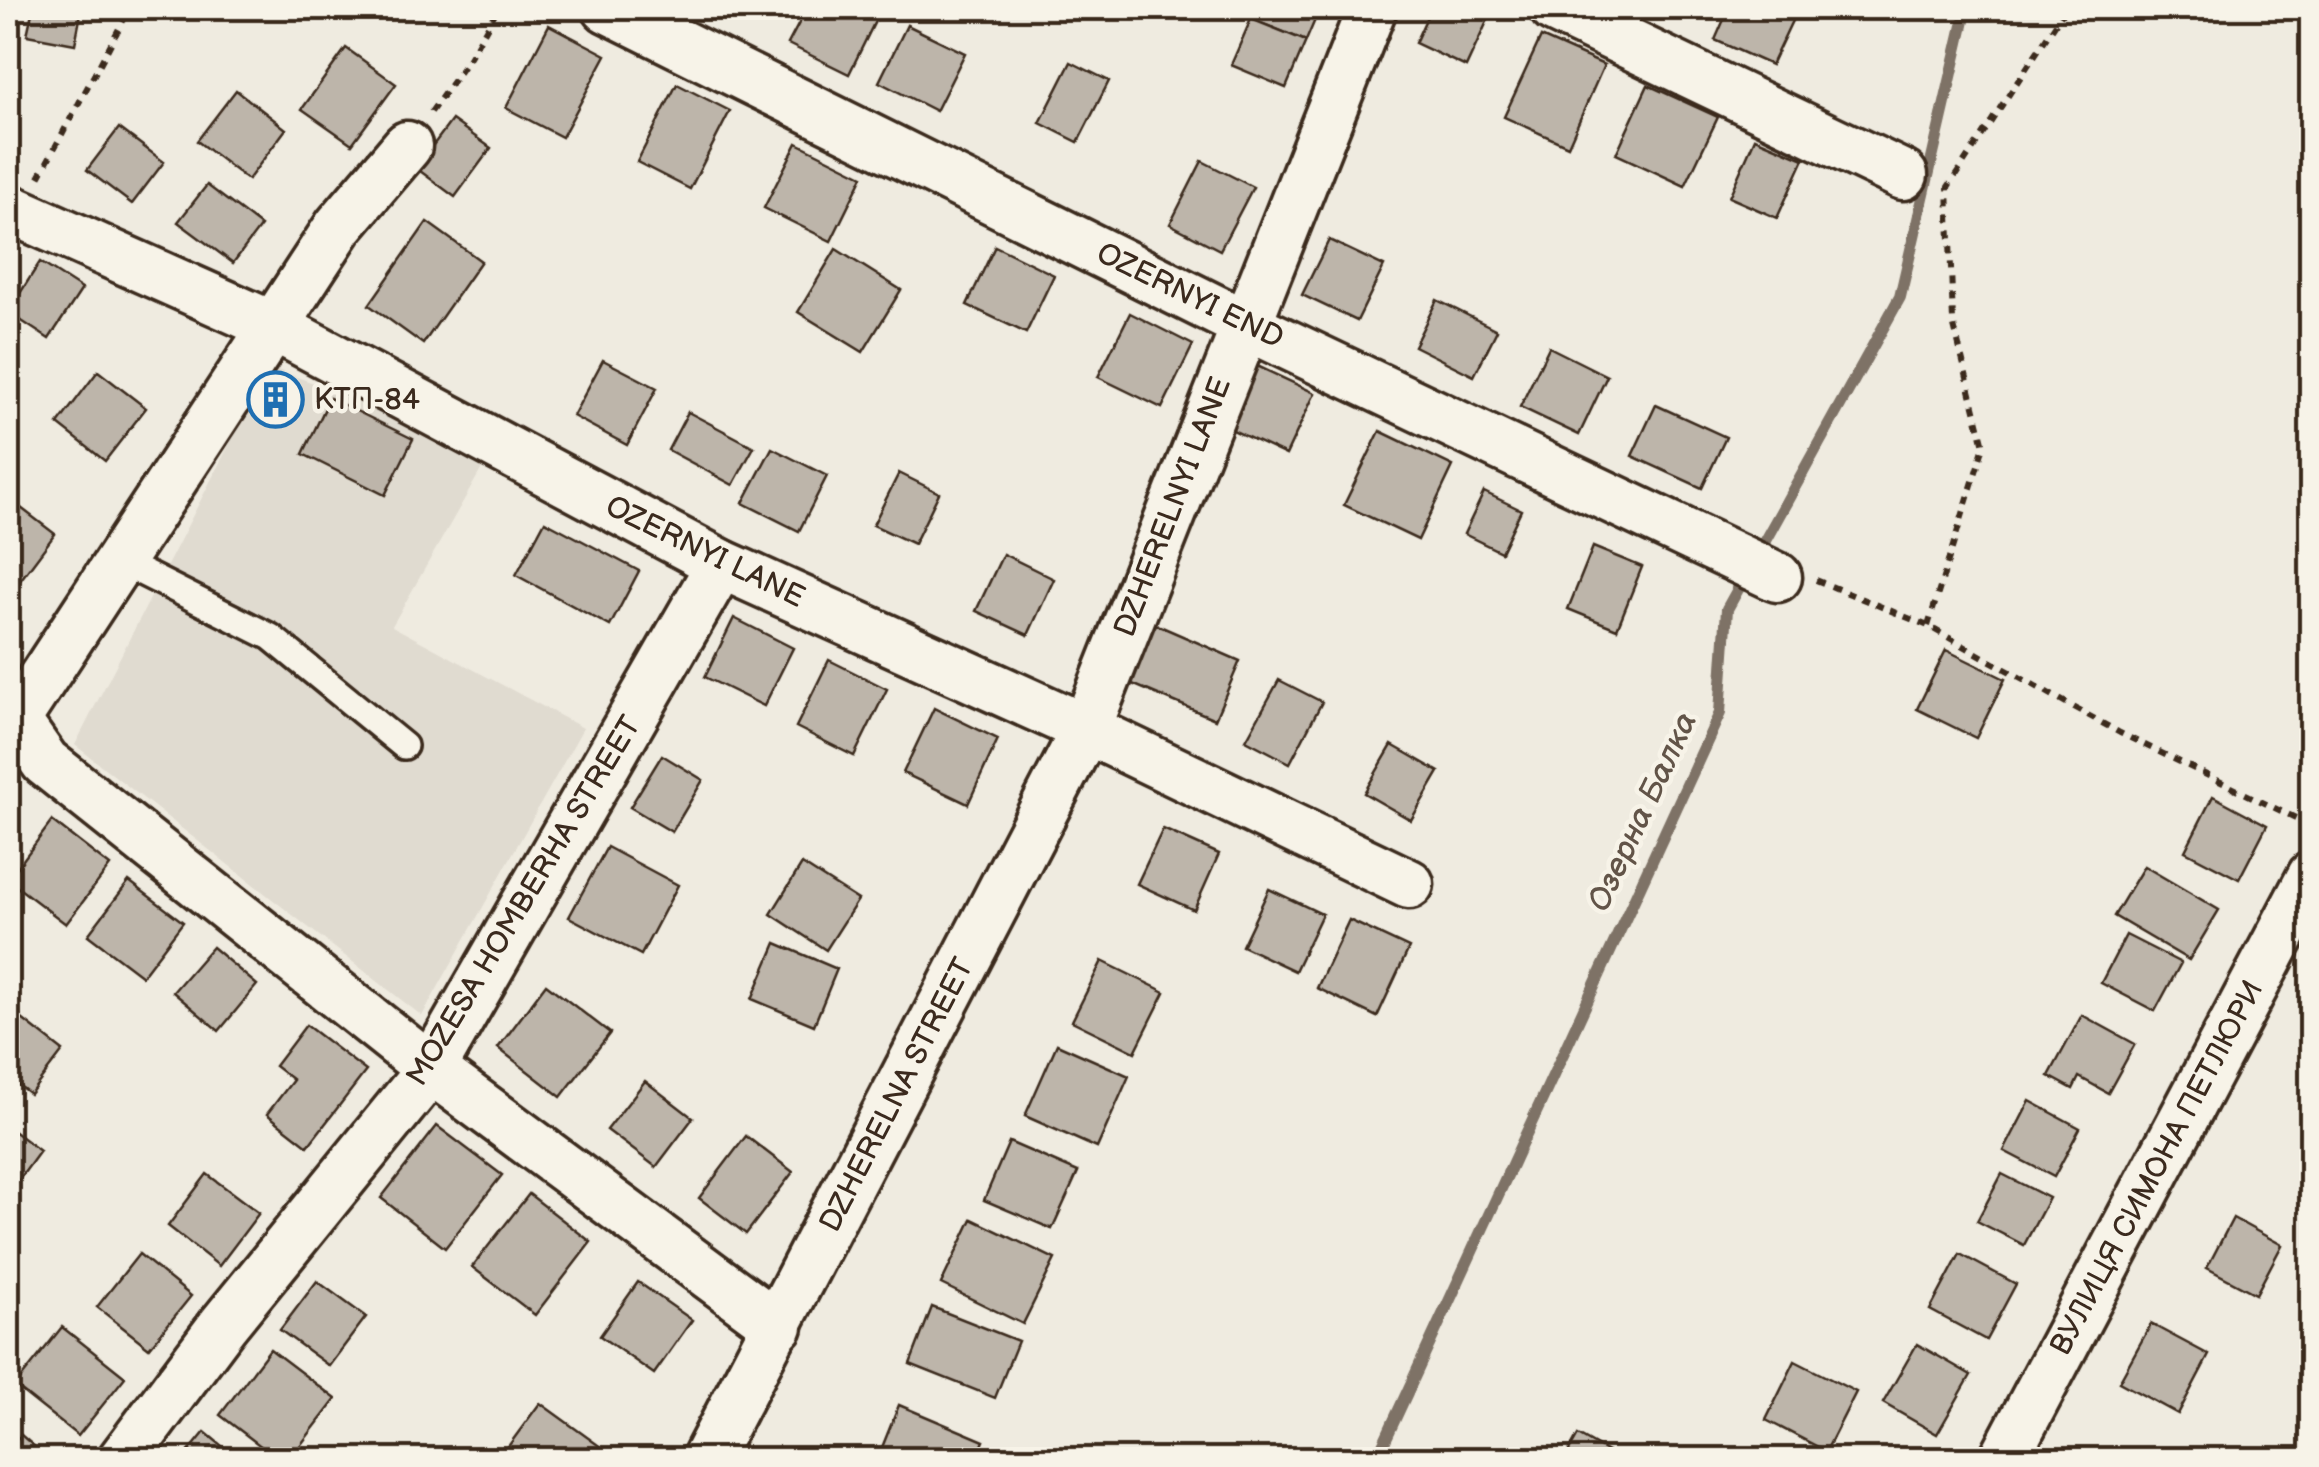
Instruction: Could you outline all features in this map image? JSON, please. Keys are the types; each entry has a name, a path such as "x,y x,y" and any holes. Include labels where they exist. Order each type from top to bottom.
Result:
{"street":[{"name":"OZERNYI END","path":"607,8 1244,324 1777,577"},
{"name":"DZHERELNYI LANE","path":"1086,729 1372,8"},
{"path":"1554,8 1903,175"},
{"path":"408,146 339,226 120,561 10,720 45,762 431,1069 778,1326"},
{"name":"OZERNYI LANE","path":"14,210 275,327 720,564 1086,729 1408,884"},
{"name":"MOZESA HOMBERHA STREET","path":"122,1460 224,1325 431,1069 720,564"},
{"name":"DZHERELNA STREET","path":"706,1460 1086,729"},
{"name":"ВУЛИЦЯ СИМОНА ПЕТЛЮРИ","path":"2002,1460 2312,876"}],"lane":[{"path":"120,561 271,637 404,746"}],"path":[{"path":"14,210 130,8"},
{"path":"408,146 468,60 498,8"},
{"path":"1928,626 1984,446 1953,322 1948,187 2066,8"},
{"path":"1777,577 1812,578 1928,626 2120,734 2312,826"}],"shaded area":[{"path":"269,367 322,386 485,463 392,626 583,728 422,1016 75,745"}],"building":[{"path":"33,8 82,8 75,44 27,35"},
{"path":"807,8 868,8 879,13 849,74 788,44"},
{"path":"1251,8 1320,8 1306,41 1251,19 1255,9"},
{"path":"1431,8 1475,8 1490,15 1466,67 1415,43"},
{"path":"1729,8 1798,8 1771,65 1715,40"},
{"path":"1251,19 1306,41 1286,88 1231,65"},
{"path":"549,25 606,55 562,137 506,108"},
{"path":"907,25 965,53 936,111 879,82"},
{"path":"1541,37 1604,65 1568,146 1504,117"},
{"path":"346,48 396,84 352,144 302,109"},
{"path":"1071,62 1109,81 1078,142 1040,123"},
{"path":"677,84 730,111 690,189 637,162"},
{"path":"1648,85 1718,117 1685,186 1616,154"},
{"path":"236,90 286,129 248,180 197,141"},
{"path":"452,120 491,148 455,197 416,168"},
{"path":"119,128 164,162 132,204 87,170"},
{"path":"1755,138 1804,159 1777,218 1729,197"},
{"path":"797,143 863,176 831,241 764,208"},
{"path":"1202,161 1253,187 1220,250 1170,224"},
{"path":"207,185 261,226 233,263 178,222"},
{"path":"427,222 481,261 423,344 369,305"},
{"path":"1329,240 1384,266 1357,321 1302,295"},
{"path":"995,246 1054,275 1026,333 967,305"},
{"path":"836,249 901,290 863,352 798,312"},
{"path":"40,262 82,289 49,339 8,312"},
{"path":"1437,300 1497,330 1474,376 1414,346"},
{"path":"1130,313 1193,345 1162,408 1098,377"},
{"path":"1549,347 1607,376 1579,435 1520,407"},
{"path":"603,360 657,388 627,445 573,416"},
{"path":"1253,364 1315,393 1286,455 1224,426"},
{"path":"98,371 146,408 105,461 58,424"},
{"name":"КТП-84","path":"267,385 293,401 283,416 258,400"},
{"path":"330,398 413,439 385,495 303,454"},
{"path":"1656,405 1726,437 1702,488 1632,456"},
{"path":"688,412 754,447 733,485 668,450"},
{"path":"1380,431 1453,466 1418,540 1344,505"},
{"path":"772,448 827,476 799,531 743,503"},
{"path":"899,473 939,493 914,544 873,525"},
{"path":"1484,492 1521,510 1501,552 1464,534"},
{"path":"8,498 55,534 19,582 8,573"},
{"path":"545,521 639,571 610,626 516,575"},
{"path":"1593,547 1642,567 1617,629 1568,609"},
{"path":"1003,554 1054,579 1028,635 976,611"},
{"path":"734,618 793,648 764,706 705,677"},
{"path":"1155,624 1240,661 1215,719 1130,683"},
{"path":"1946,650 2005,679 1976,738 1917,709"},
{"path":"829,660 887,689 854,756 796,727"},
{"path":"1279,680 1322,702 1290,763 1246,740"},
{"path":"934,708 998,739 968,804 903,773"},
{"path":"1392,745 1439,772 1411,820 1364,793"},
{"path":"662,755 703,780 672,832 630,807"},
{"path":"2213,796 2267,825 2239,879 2185,851"},
{"path":"52,821 110,866 66,924 8,880"},
{"path":"1163,829 1219,854 1194,910 1137,884"},
{"path":"607,847 678,885 641,955 569,917"},
{"path":"802,864 858,900 826,950 771,914"},
{"path":"2144,866 2219,910 2189,960 2114,916"},
{"path":"129,881 183,922 142,976 88,935"},
{"path":"1269,889 1322,914 1295,971 1242,946"},
{"path":"1349,920 1409,948 1377,1017 1317,988"},
{"path":"2126,935 2181,963 2155,1011 2101,983"},
{"path":"776,943 837,969 814,1025 752,999"},
{"path":"212,947 257,985 219,1031 173,992"},
{"path":"1102,961 1165,992 1135,1052 1072,1021"},
{"path":"546,984 610,1033 561,1097 498,1048"},
{"path":"8,1008 63,1051 30,1094 8,1077"},
{"path":"2082,1015 2135,1044 2108,1093 2079,1077 2073,1089 2049,1076"},
{"path":"306,1025 366,1071 308,1146 267,1114 293,1080 275,1066"},
{"path":"1057,1044 1129,1076 1097,1148 1025,1116"},
{"path":"645,1081 693,1118 656,1167 607,1130"},
{"path":"2030,1101 2080,1128 2054,1177 2004,1151"},
{"path":"437,1126 502,1175 445,1248 381,1198"},
{"path":"8,1127 40,1151 8,1195"},
{"path":"746,1136 793,1172 746,1234 699,1198"},
{"path":"1009,1142 1078,1172 1052,1229 984,1200"},
{"path":"207,1174 259,1213 219,1266 168,1226"},
{"path":"2002,1174 2049,1198 2024,1245 1977,1221"},
{"path":"529,1194 591,1242 535,1315 472,1267"},
{"path":"2233,1218 2282,1245 2256,1294 2207,1268"},
{"path":"972,1219 1055,1259 1023,1324 941,1284"},
{"path":"139,1254 191,1296 149,1348 97,1307"},
{"path":"1960,1254 2016,1284 1986,1340 1930,1310"},
{"path":"317,1281 366,1317 329,1366 280,1330"},
{"path":"638,1282 692,1320 654,1374 600,1336"},
{"path":"932,1307 1018,1341 995,1398 910,1364"},
{"path":"2151,1324 2209,1355 2178,1414 2119,1382"},
{"path":"62,1327 125,1377 78,1436 15,1386"},
{"path":"1917,1344 1971,1375 1937,1434 1883,1403"},
{"path":"270,1349 336,1399 289,1460 279,1460 220,1415"},
{"path":"1795,1361 1856,1392 1826,1451 1766,1420"},
{"path":"540,1403 605,1450 598,1460 514,1460 504,1452"},
{"path":"899,1405 984,1441 976,1460 877,1460"},
{"path":"205,1432 239,1460 182,1460"},
{"path":"21,1435 50,1460 8,1460 8,1451"},
{"path":"1578,1435 1622,1460 1564,1460"}],"waterway":[{"name":"Озерна Балка","path":"1757,555 1900,297 1967,8"},
{"name":"Озерна Балка","path":"1376,1460 1720,713 1727,609 1747,573"}],"place":[{"name":"КТП-84","path":"275,400"}]}
